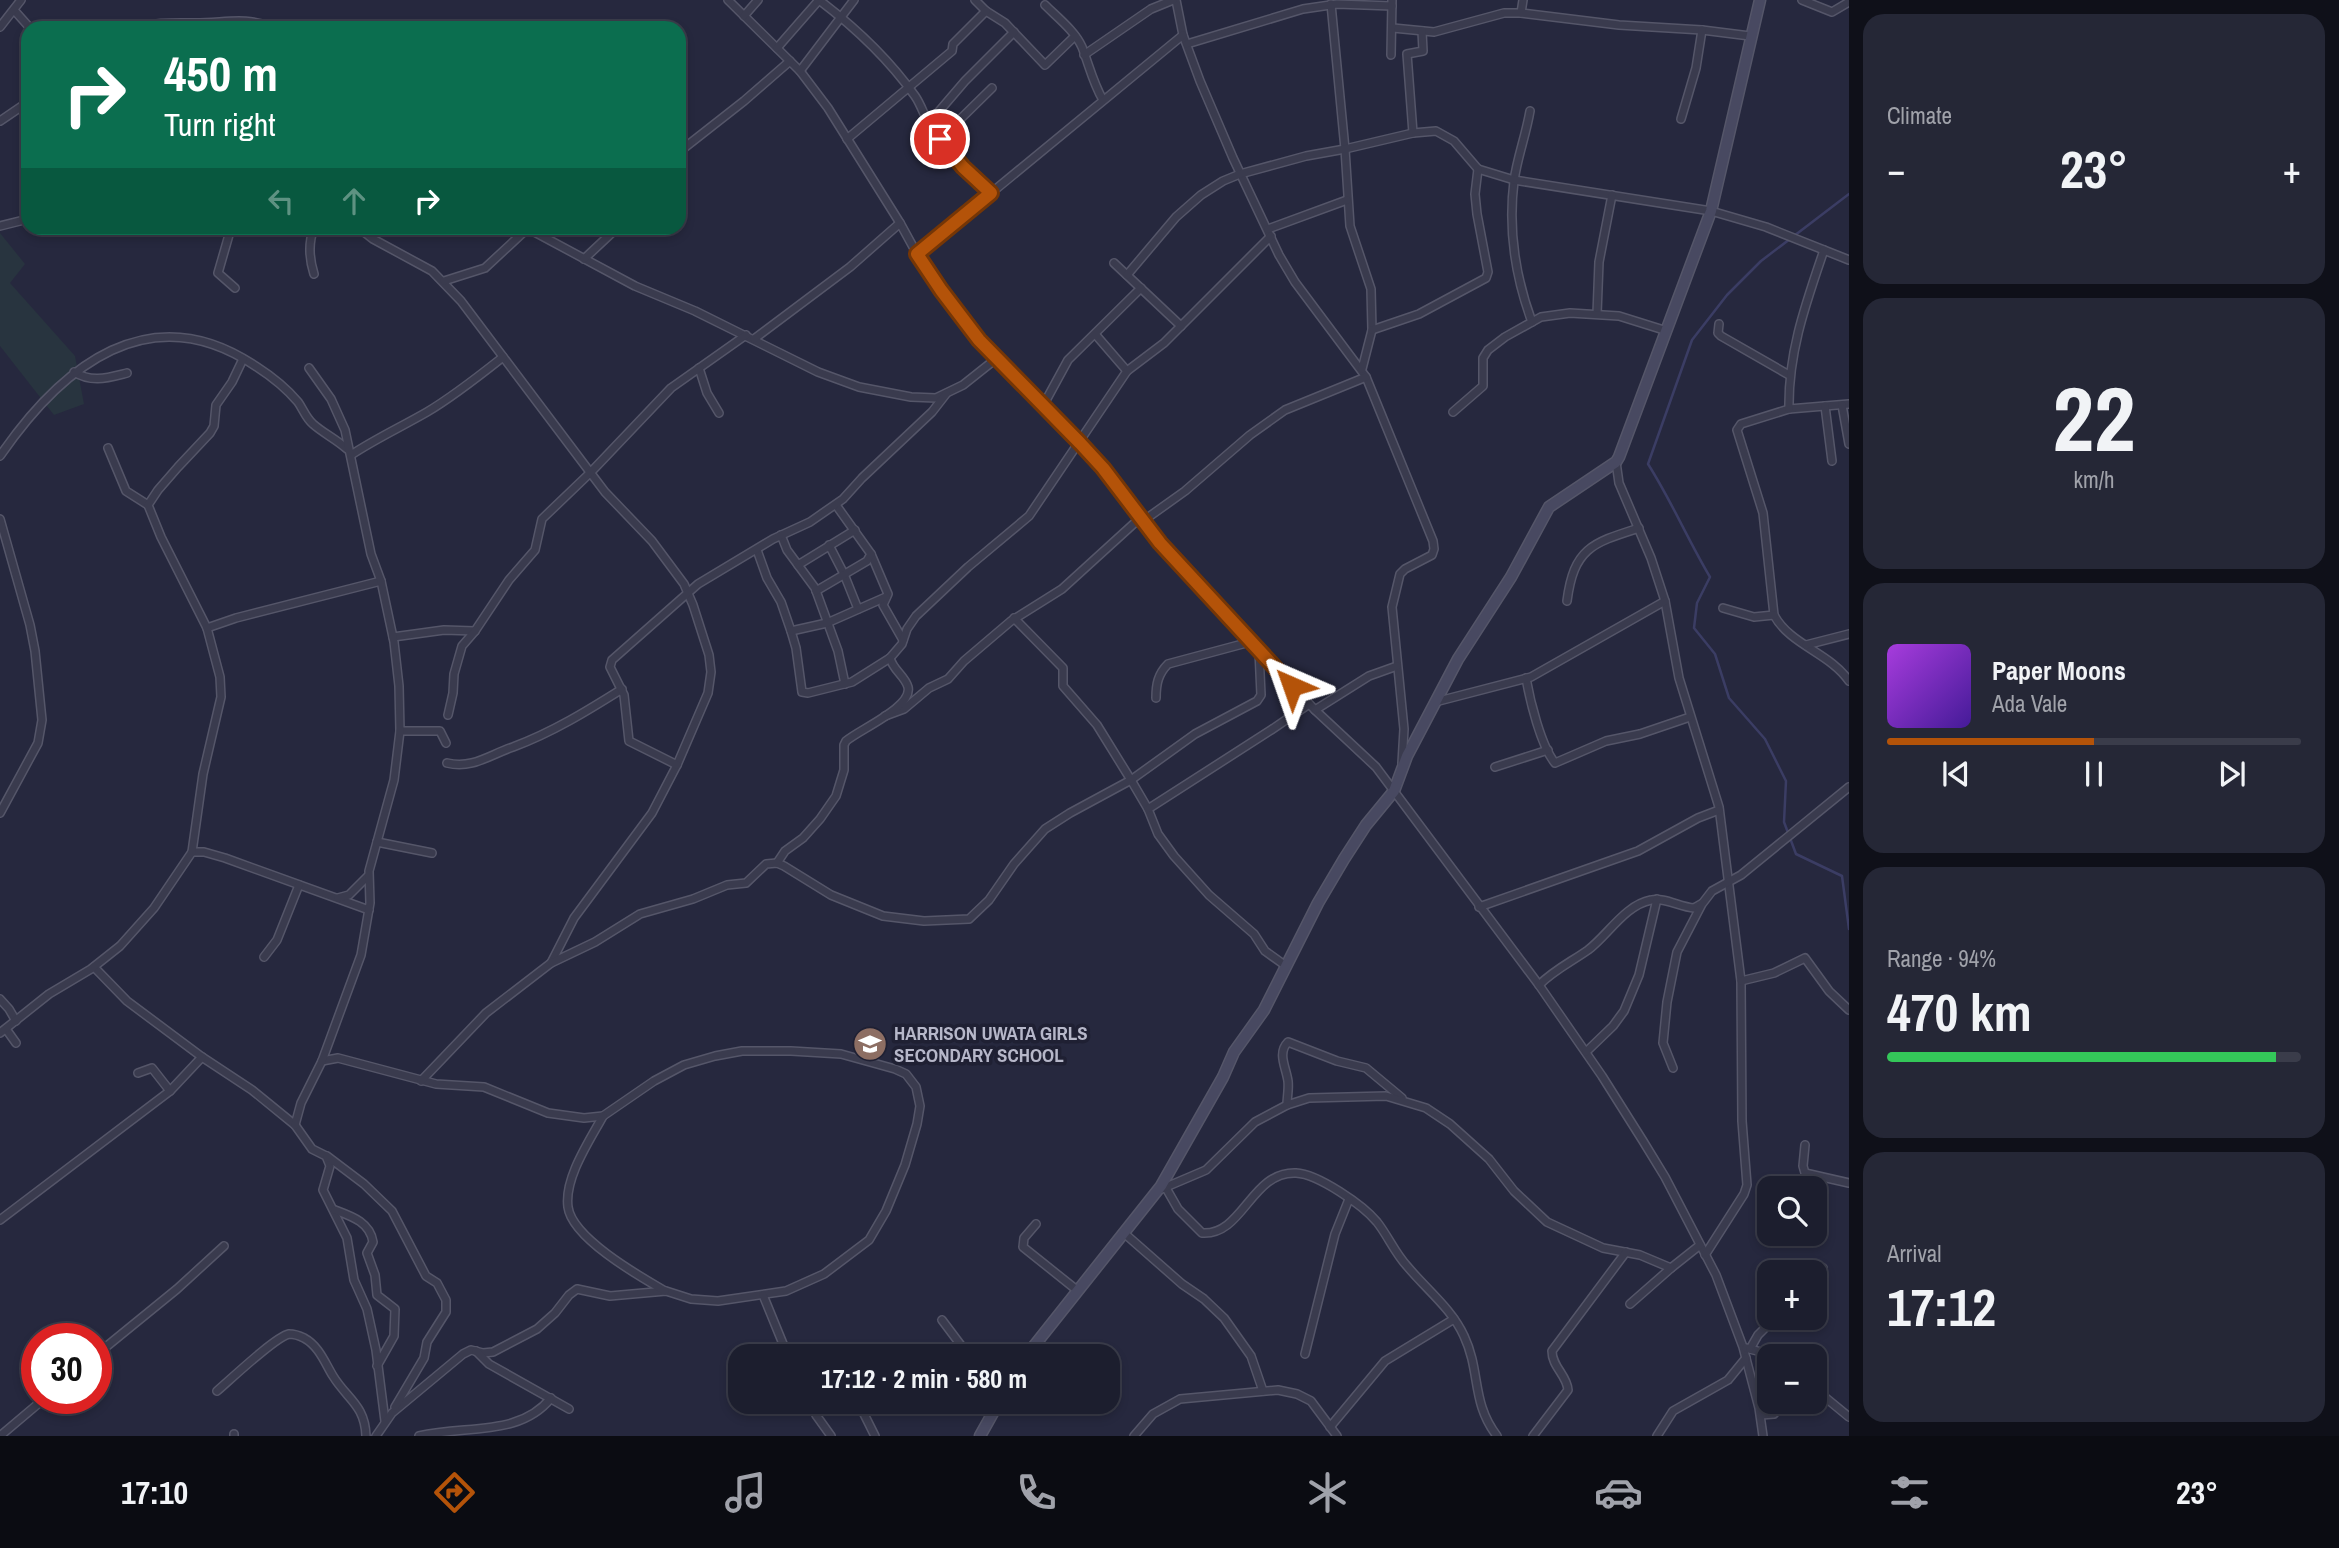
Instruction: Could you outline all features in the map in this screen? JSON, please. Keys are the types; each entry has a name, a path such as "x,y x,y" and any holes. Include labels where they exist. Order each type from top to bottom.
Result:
{"street":[{"path":"0,27 21,0"},
{"path":"728,0 800,71 828,108 917,254 965,322 1080,443 1204,593 1309,704 1376,767 1539,985 1586,1052 1662,1173 1705,1255 1746,1348 1763,1436"},
{"path":"735,7 742,0"},
{"path":"744,16 758,0"},
{"path":"777,48 819,0 876,48 922,106 940,139 963,167 991,193"},
{"path":"800,71 854,0"},
{"path":"975,0 986,11 1000,19 1045,65 1075,36"},
{"path":"1084,55 1151,9 1175,0 1183,34 1200,81 1240,174 1282,261 1364,373 1434,545 1432,555 1405,569 1398,580 1392,607 1404,729 1401,771"},
{"path":"1301,0 1303,9"},
{"path":"1521,13 1523,0"},
{"path":"1705,1255 1747,1185 1742,1121 1741,981 1730,882 1713,783 1679,678 1665,601 1639,528 1619,483 1616,462 1711,211 1760,0"},
{"path":"1802,0 1832,12 1849,2"},
{"path":"1187,44 1303,9 1335,3 1392,3 1391,55"},
{"path":"1335,3 1350,226 1371,289 1373,330 1364,373"},
{"path":"1045,5 1082,46 1103,100"},
{"path":"15,10 24,21"},
{"path":"847,139 952,51 953,44 986,11"},
{"path":"1393,27 1422,32 1445,30 1504,13 1521,13 1648,28 1702,30 1750,36"},
{"path":"216,21 246,21"},
{"path":"1681,119 1696,68 1702,30"},
{"path":"929,123 965,81 1014,32"},
{"path":"1413,133 1407,54 1423,51 1422,32"},
{"path":"917,254 1183,34"},
{"path":"686,147 790,61"},
{"path":"940,139 992,88"},
{"path":"0,121 21,108"},
{"path":"1530,111 1514,180 1512,234 1523,298 1532,322"},
{"path":"1127,275 1182,211 1212,187 1240,174 1306,156 1413,133 1436,131 1454,142 1478,169 1514,180 1711,211 1766,227 1849,260"},
{"path":"1373,330 1419,314 1486,278 1488,272 1475,194 1478,169"},
{"path":"1597,314 1599,261 1612,195"},
{"path":"757,550 791,631 803,693 845,684 871,671 898,650 916,616 1029,516 1127,371 1157,349 1181,326 1270,232 1347,200"},
{"path":"0,226 21,221"},
{"path":"754,339 850,267 900,223"},
{"path":"229,235 218,273 235,288"},
{"path":"311,235 310,250 314,274"},
{"path":"368,235 432,271 472,314 605,492 652,541 684,584 709,655 711,672 708,693 677,765 652,813 574,918 551,963"},
{"path":"444,281 485,268 520,235"},
{"path":"540,235 635,286 695,311 818,372 859,387 911,397 936,397 963,385 997,358"},
{"path":"583,259 609,235"},
{"path":"1789,409 1789,375 1807,301 1824,250"},
{"path":"1114,263 1181,326"},
{"path":"1044,404 1068,360 1141,288"},
{"path":"1453,412 1483,387 1483,358 1488,350 1541,317 1562,313 1625,316 1667,331"},
{"path":"1719,324 1717,333 1721,336 1789,375"},
{"path":"1095,334 1127,371"},
{"path":"448,715 459,655 467,639 509,580 536,550 542,519 671,388 746,335"},
{"path":"0,456 13,437 74,372 99,355 123,345 157,338 202,341 243,359 293,397 310,422 349,452"},
{"path":"349,452 428,411 503,357"},
{"path":"148,506 171,474 210,433 214,426 216,405 232,382 243,359"},
{"path":"295,1125 300,1103 322,1061 361,955 369,910 368,876 394,780 400,731 399,685 393,637 371,554 345,430 338,412 309,368"},
{"path":"699,368 707,393 719,413"},
{"path":"74,372 97,380 127,373"},
{"path":"885,716 904,709 929,688 948,679 964,661 1014,618 1062,589 1142,519 1185,491 1250,435 1285,410 1364,373"},
{"path":"677,765 629,741 622,689 610,667 612,660 688,592 836,505 932,412 946,394"},
{"path":"1849,444 1845,405 1789,409 1741,424 1737,430 1763,513 1774,615 1782,627 1835,664 1849,681"},
{"path":"1825,406 1832,461"},
{"path":"16,1043 3,1031 49,994 94,967 120,946 146,918 192,852 203,774 221,697 218,668 207,628 148,506 126,491 108,448"},
{"path":"1036,1344 1162,1189 1234,1052 1264,1010 1318,903 1366,825 1394,791 1401,771 1458,659 1511,577 1549,507 1616,462"},
{"path":"836,505 872,554 888,594 883,605 904,640"},
{"path":"0,519 30,625 42,720 38,743 0,813"},
{"path":"1567,601 1570,579 1582,555 1601,542 1639,528"},
{"path":"798,565 855,530"},
{"path":"781,535 787,550 816,591 838,651 845,684"},
{"path":"829,545 858,609"},
{"path":"816,591 867,561 872,554"},
{"path":"207,628 380,581"},
{"path":"791,631 827,623 886,597"},
{"path":"1435,702 1526,678 1554,665 1665,601"},
{"path":"1723,608 1754,617 1774,615"},
{"path":"1014,618 1063,668 1063,686 1097,725 1148,809 1163,842 1182,866 1231,916 1250,930 1265,951 1286,966"},
{"path":"393,637 444,630 475,631"},
{"path":"1806,645 1849,634"},
{"path":"1157,698 1157,682 1168,664 1250,642"},
{"path":"421,1081 486,1013 551,963 594,942 640,914 693,899 727,885 746,883 766,863 777,863 789,868 831,895 873,912 924,921 968,919 989,900 1038,835 1070,813 1131,780 1195,734 1257,701 1261,695 1259,651"},
{"path":"777,863 785,851 803,838 834,800 844,770 846,741 900,705 908,694 907,684 894,668 890,658"},
{"path":"1315,710 1369,676 1398,666"},
{"path":"1526,678 1532,707 1553,761 1558,762 1606,741 1640,734 1690,717"},
{"path":"447,762 471,764 534,740 596,707 622,689"},
{"path":"1148,809 1309,704"},
{"path":"400,731 440,731 446,743"},
{"path":"1495,767 1548,750"},
{"path":"1673,1068 1664,1048 1667,1002 1678,952 1702,904 1712,891 1730,882 1849,787"},
{"path":"1479,907 1638,851 1698,818 1719,810"},
{"path":"377,842 432,853"},
{"path":"192,852 211,854 369,910"},
{"path":"338,898 349,895 368,876"},
{"path":"264,957 277,940 299,885"},
{"path":"1539,985 1648,900 1657,899 1689,908 1702,904"},
{"path":"1586,1052 1618,1021 1633,994 1657,899"},
{"path":"1741,981 1774,973 1805,958 1829,991 1849,1010"},
{"path":"94,967 127,1001 202,1057 252,1090 295,1125 312,1149 353,1175 392,1211 410,1250 426,1276 437,1283 446,1300 446,1312 427,1342 424,1358 392,1413"},
{"path":"0,999 16,1021"},
{"path":"1287,1105 1288,1084 1283,1057 1285,1044 1289,1042 1337,1061 1366,1068 1403,1100"},
{"path":"322,1061 338,1058 421,1081 484,1087 548,1113 584,1118 603,1116 671,1071 715,1056 742,1051 841,1054 885,1065 906,1074 918,1092 920,1115 905,1165 874,1233 853,1253 812,1280 786,1291 708,1301 666,1291 604,1252 583,1232 568,1210 568,1196 574,1173 603,1116"},
{"path":"0,1220 170,1091 202,1057"},
{"path":"138,1073 152,1068 170,1091"},
{"path":"1162,1189 1206,1170 1248,1127 1287,1105 1309,1098 1386,1096 1433,1111 1450,1124 1489,1159 1514,1191 1547,1222 1603,1248 1640,1255 1671,1268"},
{"path":"1805,1145 1805,1173 1849,1183"},
{"path":"326,1156 330,1167 323,1191 347,1238 354,1280 367,1309 384,1421"},
{"path":"1162,1189 1202,1233 1231,1223 1262,1187 1291,1173 1312,1176 1349,1199 1377,1222 1405,1265 1461,1330 1471,1355 1481,1411 1497,1436"},
{"path":"1305,1354 1335,1234 1349,1199"},
{"path":"334,1210 357,1219 369,1231 373,1242 367,1253 375,1275 376,1291 395,1309 394,1336 377,1366"},
{"path":"1036,1224 1024,1238 1023,1247 1078,1291"},
{"path":"1125,1233 1224,1318 1251,1356 1263,1391"},
{"path":"1630,1304 1700,1245"},
{"path":"112,1342 195,1275 224,1246"},
{"path":"1533,1436 1568,1388 1566,1380 1553,1363 1552,1351 1626,1252"},
{"path":"376,1436 392,1413 463,1354 471,1350 493,1352 537,1329 577,1289 610,1297 666,1291"},
{"path":"763,1295 784,1344"},
{"path":"1330,1427 1385,1361 1454,1319"},
{"path":"942,1320 960,1344"},
{"path":"1746,1348 1763,1330"},
{"path":"217,1391 273,1344 286,1335 297,1335 321,1354 333,1376 357,1404 366,1436"},
{"path":"1746,1348 1757,1351"},
{"path":"475,1351 489,1364 569,1409"},
{"path":"1657,1436 1673,1411 1728,1380 1746,1358"},
{"path":"1134,1436 1153,1414 1180,1399 1263,1391 1289,1392 1306,1398 1337,1436"},
{"path":"530,1426 545,1410 551,1398"},
{"path":"1827,1399 1849,1417"},
{"path":"0,1436 26,1414"},
{"path":"816,1414 831,1436"},
{"path":"864,1414 875,1436"},
{"path":"980,1436 992,1414"},
{"path":"1761,1415 1774,1414"},
{"path":"419,1436 439,1433 482,1436 504,1434"}],"shaded area":[{"path":"0,233 25,264 10,283 75,356 84,404 54,415 0,346"}],"waterway":[{"path":"1849,194 1761,261 1727,295 1692,340 1648,464 1710,577 1697,603 1694,628 1715,654 1729,698 1765,739 1786,781 1784,822 1796,854 1842,876 1849,929"}],"place":[{"name":"HARRISON UWATA GIRLS SECONDARY SCHOOL","path":"870,1044"}],"route":[{"path":"940,139 963,167 991,193 917,254 979,340 1031,390 1103,468 1160,543 1292,686"}]}
